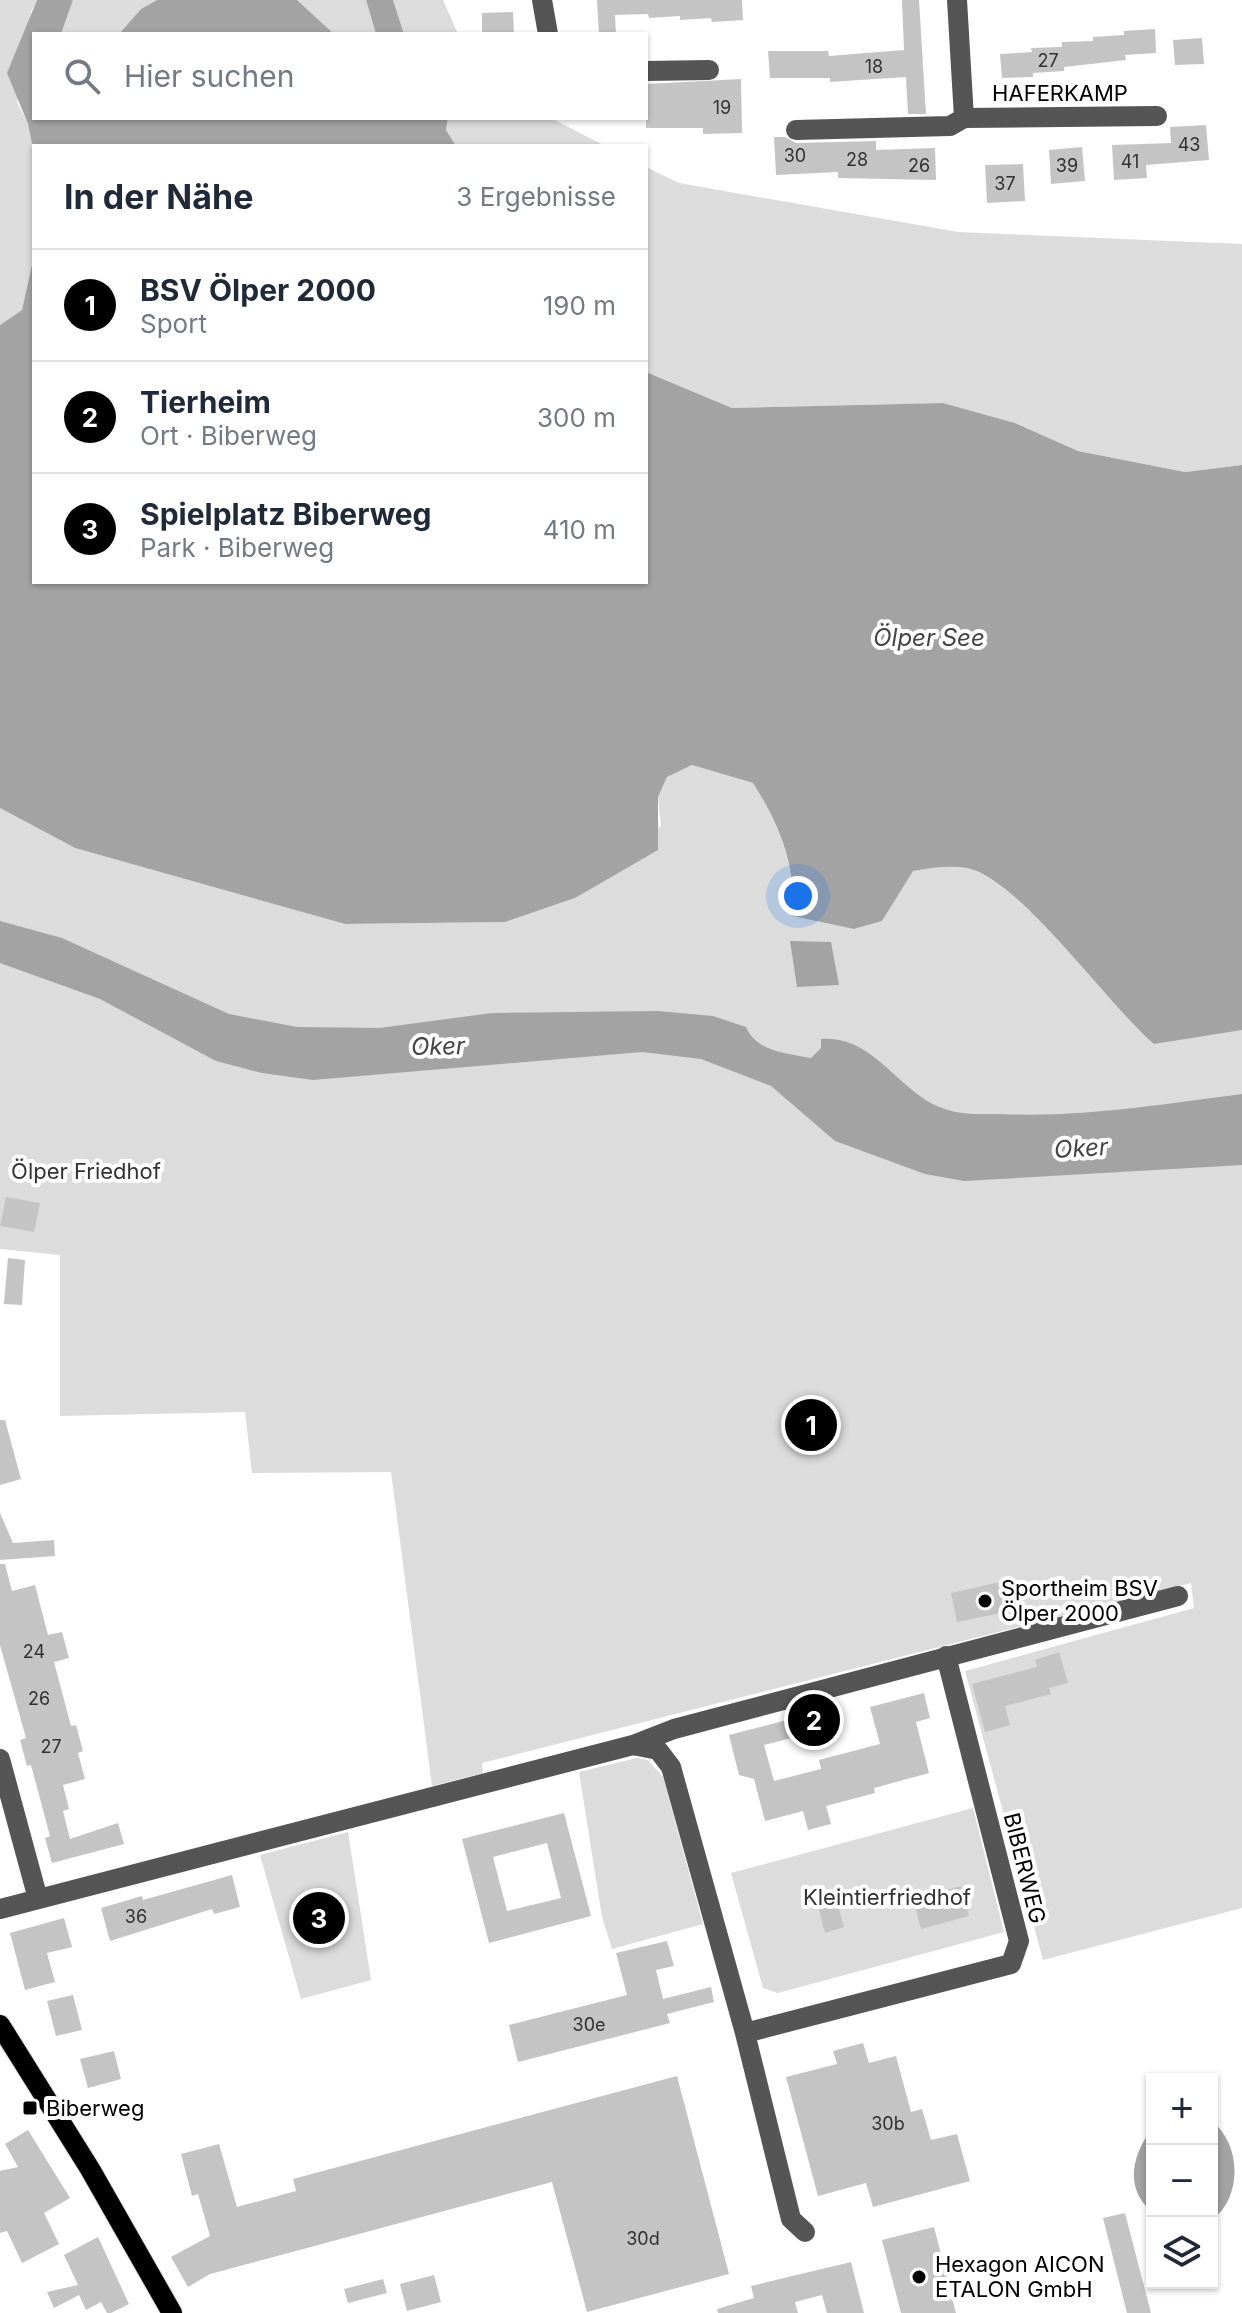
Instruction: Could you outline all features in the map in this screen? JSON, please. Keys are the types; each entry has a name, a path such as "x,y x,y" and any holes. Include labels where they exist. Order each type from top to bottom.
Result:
{"main road":[{"path":"0,2025 90,2169 172,2313"}],"street":[{"path":"542,0 548,32"},
{"name":"HAFERKAMP","path":"957,0 964,118"},
{"path":"648,71 709,70"},
{"name":"HAFERKAMP","path":"796,130 950,126 964,118 1157,116"},
{"path":"0,1909 633,1745 674,1729 1178,1596"},
{"name":"BIBERWEG","path":"745,2033 1011,1964 1018,1954 1019,1941 946,1656"},
{"path":"633,1745 658,1750 671,1767 745,2033 791,2219 805,2232"},
{"path":"0,1759 38,1899"}],"green space":[{"path":"0,0 37,0 31,12 17,102 28,124 32,144 32,264 22,310 0,325"},
{"path":"73,0 157,0 141,9 121,32 62,32"},
{"path":"297,0 366,0 375,32 332,32"},
{"path":"393,0 443,0 457,32 403,32"},
{"path":"448,120 555,120 601,144 455,144 446,130"},
{"path":"648,168 679,183 958,232 1242,244 1242,465 1185,472 1078,451 1015,423 943,403 732,408 648,373"},
{"name":"Ölper Friedhof","path":"692,765 753,783 771,814 784,846 791,880 792,916 854,929 882,921 912,871 943,866 966,868 997,883 1021,902 1154,1043 1242,1030 1242,1908 1043,1960 965,1671 1194,1608 1191,1583 482,1763 483,1773 432,1786 391,1472 252,1473 245,1412 60,1416 60,1255 0,1249 0,808 75,848 345,924 505,922 575,898 661,826 658,797 667,777"},
{"path":"637,1758 648,1760 663,1777 703,1924 612,1949 602,1917 579,1772"},
{"name":"Kleintierfriedhof","path":"973,1808 1004,1932 778,1993 763,1988 731,1873"},
{"path":"348,1832 371,1980 301,1999 260,1855"}],"water":[{"path":"37,0 73,0 62,32 32,32 32,120 448,120 446,130 455,144 32,144 28,124 7,73"},
{"path":"157,0 297,0 332,32 121,32 141,9"},
{"path":"366,0 393,0 403,32 375,32"},
{"name":"Ölper See","path":"32,264 32,584 648,584 648,373 732,408 943,403 1015,423 1078,451 1185,472 1242,465 1242,1030 1154,1044 1037,918 989,877 967,868 913,871 882,921 854,929 792,916 789,863 771,814 753,783 692,765 667,777 658,797 658,850 575,898 505,922 345,924 75,848 0,808 0,325 22,310"},
{"name":"Oker","path":"0,921 62,938 229,1014 297,1027 379,1028 492,1013 658,1011 713,1016 746,1027 757,1042 765,1046 782,1053 811,1058 821,1048 821,1039 840,1040 871,1055 929,1101 958,1112 1030,1115 1091,1112 1242,1094 1242,1165 964,1181 925,1174 835,1141 771,1086 701,1059 642,1052 313,1080 262,1073 216,1061 100,999 0,963"},
{"path":"790,941 831,942 839,985 797,987"},
{"path":"1218,2127 1229,2144 1234,2171 1229,2199 1218,2214"},
{"path":"1145,2139 1146,2206 1134,2182 1136,2160"}],"building":[{"path":"597,0 742,0 743,20 712,22 711,18 680,20 680,16 649,18 648,14 615,15 616,32 599,32"},
{"path":"902,0 919,0 926,114 908,114 906,77 830,82 830,78 770,78 768,51 828,51 829,56 904,50"},
{"path":"513,12 514,32 482,32 482,13"},
{"path":"1155,29 1156,53 1125,55 1126,60 1064,67 1064,71 1033,73 1033,77 1002,78 1000,54 1032,52 1031,48 1062,47 1062,42 1093,41 1093,37 1124,35 1124,31"},
{"path":"1202,38 1204,64 1175,65 1173,40"},
{"path":"741,79 742,133 703,134 703,128 646,128 648,84"},
{"path":"1206,125 1209,160 1146,165 1147,178 1114,180 1112,145 1171,143 1170,127"},
{"path":"774,137 785,137 796,143 876,141 876,150 935,148 936,180 838,178 838,172 776,175"},
{"path":"1082,147 1085,181 1051,184 1049,150"},
{"path":"1023,164 1025,201 987,203 985,165"},
{"path":"6,1197 40,1203 34,1232 0,1226"},
{"path":"8,1258 25,1260 22,1305 4,1304"},
{"path":"0,1420 5,1420 21,1479 0,1485"},
{"path":"0,1513 13,1543 54,1540 55,1556 0,1560"},
{"path":"0,1564 5,1564 12,1591 35,1585 48,1635 62,1632 69,1658 54,1662 71,1726 76,1725 83,1751 78,1753 85,1779 63,1785 69,1809 63,1811 70,1839 118,1823 124,1844 52,1863 45,1838 50,1836 31,1765 27,1766 20,1740 26,1738 0,1645"},
{"name":"Sportheim BSV Ölper 2000","path":"1013,1579 1020,1609 957,1622 951,1593"},
{"path":"1059,1652 1068,1683 1049,1688 1051,1694 1005,1706 1010,1725 985,1732 972,1684 1037,1667 1035,1660"},
{"path":"924,1693 930,1718 916,1722 929,1773 874,1788 875,1793 826,1806 831,1824 808,1830 803,1811 765,1821 754,1779 739,1775 729,1735 826,1710 830,1728 764,1745 774,1781 821,1769 819,1760 880,1744 870,1707"},
{"path":"564,1813 591,1916 489,1943 462,1839","holes":["547,1843 561,1898 507,1911 493,1857"]},
{"path":"232,1875 240,1907 214,1914 212,1909 110,1941 101,1908 142,1896 143,1900"},
{"path":"961,1886 969,1916 921,1929 913,1899"},
{"path":"835,1894 844,1927 825,1933 816,1899"},
{"path":"64,1918 72,1947 47,1953 55,1982 25,1990 10,1933"},
{"path":"667,1941 674,1966 656,1970 663,1999 711,1987 714,2002 667,2014 670,2023 518,2062 509,2025 627,1995 616,1953"},
{"path":"73,1995 82,2030 56,2036 47,2001"},
{"path":"863,2043 869,2063 896,2056 911,2112 922,2109 931,2140 957,2134 970,2181 873,2207 866,2183 818,2196 786,2077 837,2064 833,2051"},
{"path":"114,2051 121,2079 88,2088 80,2059"},
{"path":"677,2076 729,2274 587,2312 552,2182 210,2274 188,2287 171,2257 210,2236 198,2194 192,2196 181,2154 219,2144 237,2207 296,2191 293,2179"},
{"path":"28,2130 70,2198 44,2213 59,2244 22,2263 7,2231 0,2233 0,2171 18,2167 5,2144"},
{"path":"1125,2213 1151,2313 1127,2313 1103,2218"},
{"name":"Hexagon AICON ETALON GmbH","path":"934,2227 956,2313 901,2313 882,2240"},
{"path":"98,2237 129,2304 111,2313 107,2313 101,2302 86,2310 79,2295 54,2308 47,2292 78,2285 64,2255"},
{"path":"851,2262 864,2313 827,2313 822,2295 795,2302 798,2313 718,2313 717,2309 754,2298 751,2286"},
{"path":"434,2275 441,2302 407,2311 400,2284"},
{"path":"383,2279 387,2293 348,2303 344,2289"}],"place":[{"name":"BSV Ölper 2000","path":"811,1425"},
{"name":"Sportheim BSV Ölper 2000","path":"985,1601"},
{"name":"Tierheim","path":"814,1720"},
{"name":"Spielplatz Biberweg","path":"319,1918"},
{"name":"Biberweg","path":"30,2108"},
{"name":"Hexagon AICON ETALON GmbH","path":"919,2277"}]}
